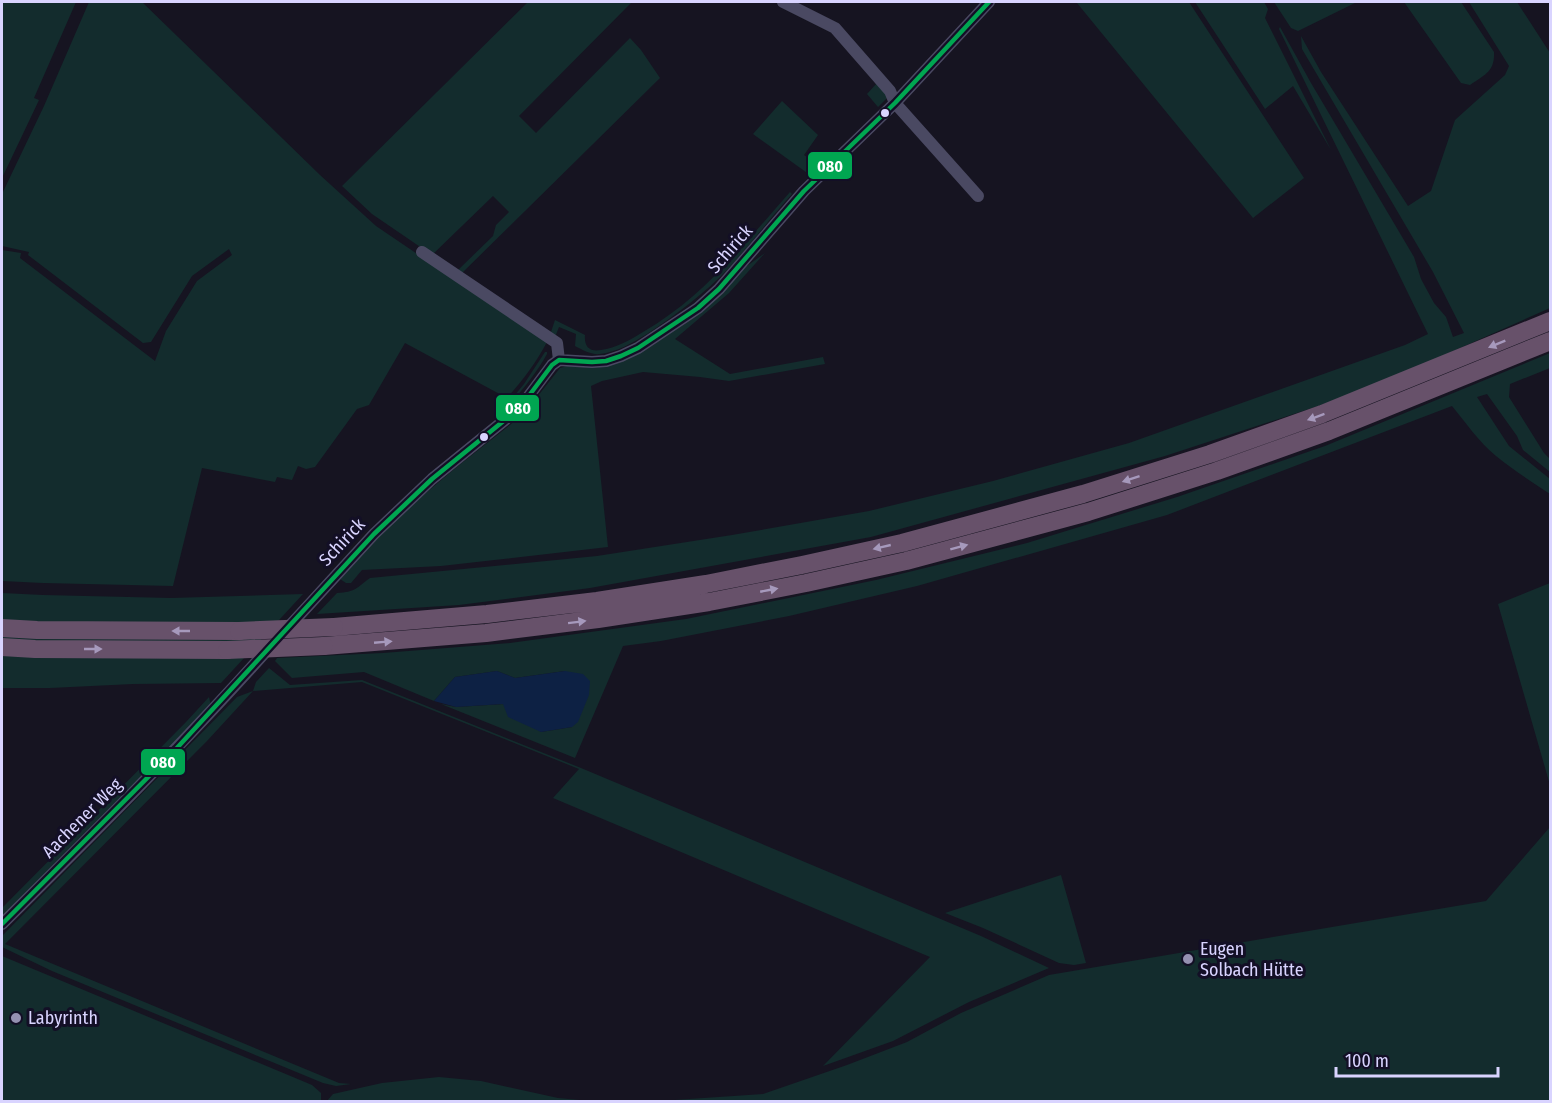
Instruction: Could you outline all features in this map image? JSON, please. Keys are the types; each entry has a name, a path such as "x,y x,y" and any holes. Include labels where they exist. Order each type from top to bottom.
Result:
{"highway":[{"path":"2,628 240,631 334,627 487,614 597,601 802,565 902,543 1083,494 1210,454 1322,414 1551,321"},
{"path":"2,647 227,650 324,646 476,634 598,619 731,598 906,561 1088,512 1217,471 1329,431 1551,341"}],"street":[{"path":"783,2 835,28 890,91 895,103 978,196"},
{"name":"Schirick","path":"261,658 381,526 432,479 506,419 525,401 552,365 559,360 592,362 606,361 621,356 638,348 698,308 719,289 804,190 895,103 989,2"},
{"path":"422,252 557,344 559,360"},
{"name":"Aachener Weg","path":"2,924 168,758 261,658"}],"green space":[{"path":"2,2 76,2 34,98 39,100 2,178"},
{"path":"89,2 142,2 320,175 376,226 547,342 529,371 507,398 405,343 369,405 357,409 315,467 306,469 298,466 292,480 277,477 275,482 202,468 173,586 2,581 2,250 21,253 20,258 155,361 166,331 197,281 232,255 229,249 192,276 151,342 143,343 28,255 29,252 2,246 2,194 44,106"},
{"path":"528,2 632,2 519,116 536,133 630,38 660,78 461,274 456,272 493,236 496,225 509,212 493,196 432,255 372,214 342,186"},
{"path":"1189,2 1304,178 1253,218 1077,3"},
{"path":"1195,2 1264,2 1268,9 1265,18 1331,150 1293,86 1265,109"},
{"path":"1274,2 1357,2 1298,31 1291,28"},
{"path":"1404,2 1461,2 1494,52 1491,69 1470,85 1461,83"},
{"path":"1469,2 1517,2 1550,53 1550,308 1361,392 1165,456 871,537 590,588 459,605 317,614 337,593 352,590 370,578 597,556 732,535 869,511 993,481 1129,443 1405,345 1428,334 1280,27 1414,257 1421,279 1434,303 1446,317 1453,337 1464,333 1433,272 1302,49 1301,36 1321,72 1408,206 1431,191 1455,120 1505,75 1509,66"},
{"path":"877,83 888,97 878,107 867,94"},
{"path":"782,101 818,135 804,155 820,166 810,175 753,134"},
{"path":"790,192 792,194 720,277 658,327 630,344 597,354 575,346 576,334 559,327 555,337 550,335 555,320 585,335 585,342 593,350 607,349 628,341 665,318 704,286"},
{"path":"765,253 729,293 675,339 730,374 823,357 825,364 729,381 643,372 602,381 591,386 608,547 441,566 362,570 351,583 340,579 397,517 530,406 560,368 611,364"},
{"path":"545,352 547,354 535,373 511,403 509,402 524,384"},
{"path":"1550,353 1550,368 1510,384 1509,397 1550,459 1550,472 1523,450 1517,436 1487,394 1477,397 1509,446 1550,479 1550,494 1490,451 1452,406 1167,515 917,586 789,616 661,641 623,646 575,758 441,704 456,707 504,704 541,732 572,727 565,671 515,678 497,671 455,677 434,701 364,672 292,678 275,661 277,658 383,653 510,643 686,619 876,580 1027,543 1177,497 1325,446"},
{"path":"1550,583 1550,785 1498,604"},
{"path":"2,593 171,598 303,594 221,683 2,688"},
{"path":"269,668 290,685 362,680 581,768 981,936 1049,968 969,1002 893,1041 823,1066 930,957 553,798 579,769 362,682 253,691 256,682"},
{"path":"253,691 207,741 5,944 339,1083 351,1084 336,1086 323,1083 52,971 2,947 2,936 237,697"},
{"path":"209,697 211,706 2,917 2,908"},
{"path":"1550,827 1550,1101 660,1101 763,1094 907,1042 961,1013 1049,975 1486,901"},
{"path":"1061,875 1086,963 1074,965 1059,963 945,913"},
{"path":"2,956 312,1085 321,1093 321,1101 2,1101"},
{"path":"439,1077 481,1081 558,1098 590,1101 327,1101 333,1094 382,1083"}],"water":[{"path":"497,671 515,678 565,671 583,674 590,681 589,695 578,722 572,727 541,732 508,717 503,704 456,707 434,701 455,677"}],"transit line":[{"name":"080","path":"2,924 176,749 374,534 432,479 525,401 552,365 559,360 592,362 606,361 621,356 638,348 698,308 719,289 804,191 895,103 989,2"}],"place":[{"name":"Eugen Solbach Hütte","path":"1188,959"},
{"name":"Labyrinth","path":"16,1018"}]}
